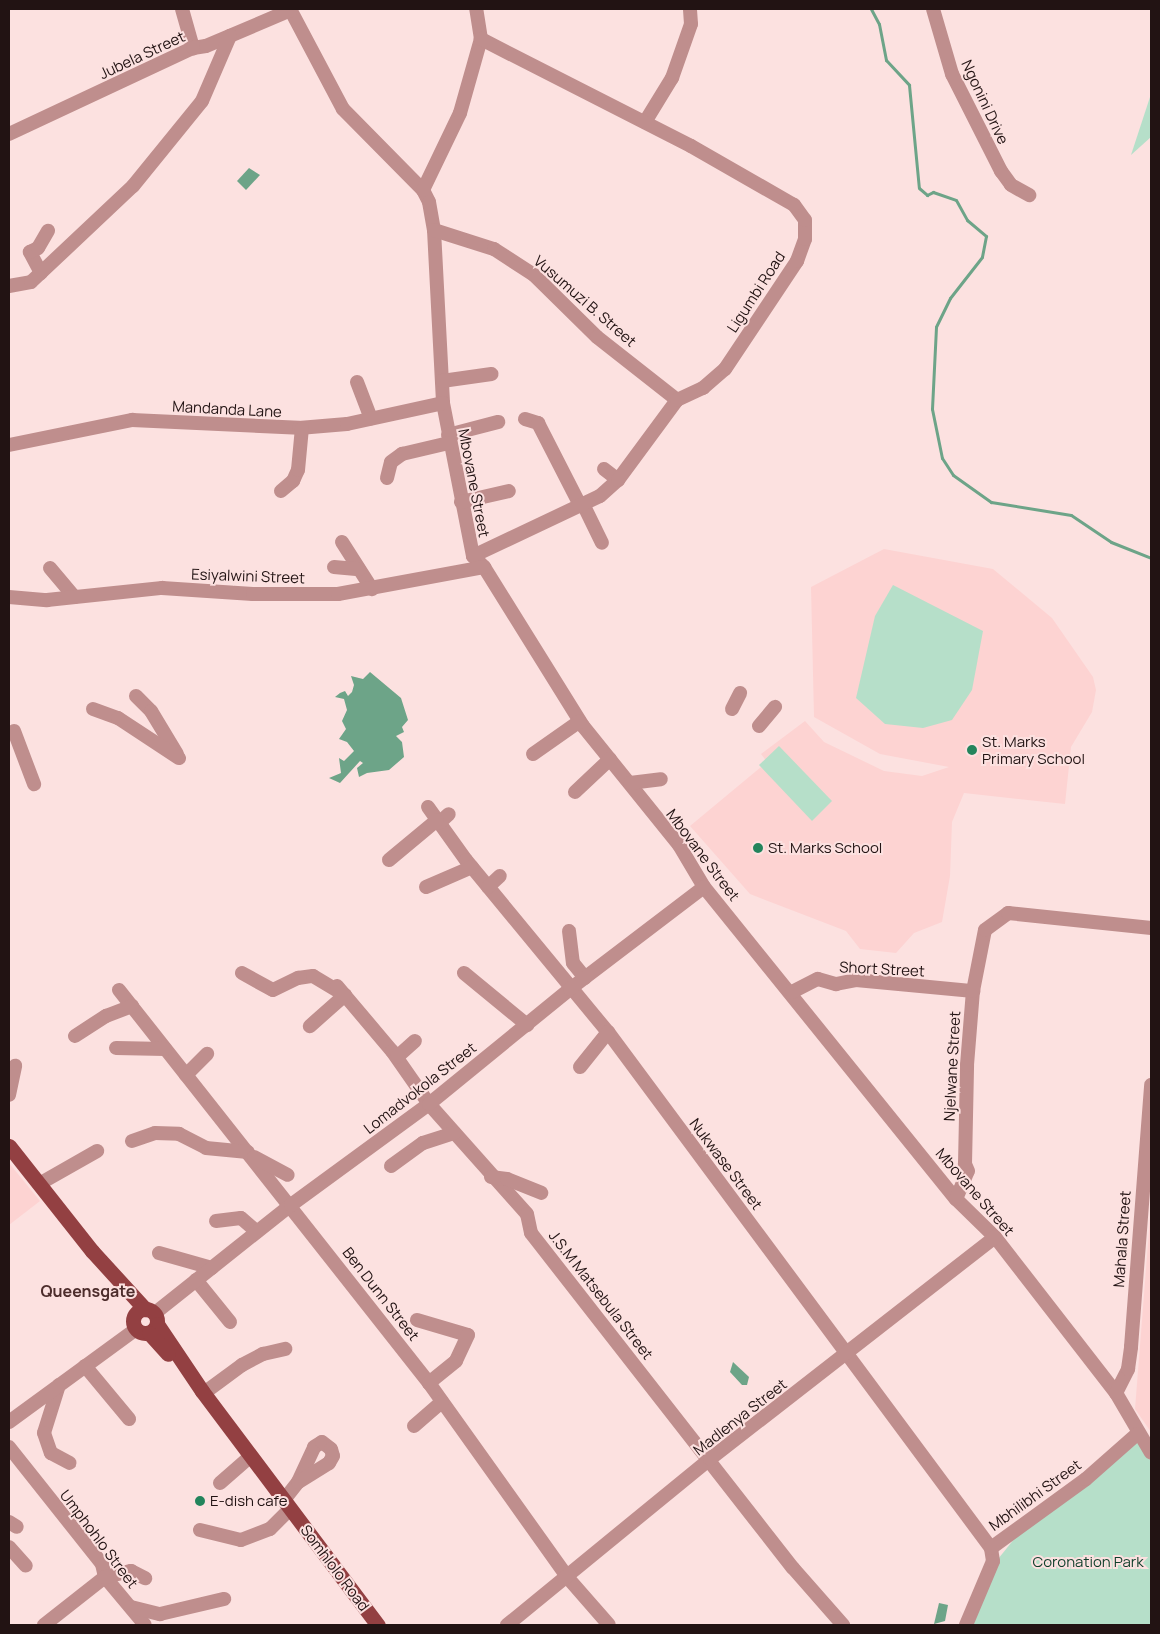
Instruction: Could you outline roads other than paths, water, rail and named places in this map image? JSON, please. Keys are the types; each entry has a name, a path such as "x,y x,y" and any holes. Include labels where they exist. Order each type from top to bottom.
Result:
{"main road":[{"name":"Somhlolo Road","path":"9,1146 203,1392 378,1625"}],"street":[{"path":"182,9 193,48"},
{"path":"291,10 343,109 423,190 460,113 481,39 476,9"},
{"path":"645,122 672,78 691,24 690,9"},
{"name":"Ngonini Drive","path":"934,9 952,74 1001,171 1011,185 1029,195"},
{"name":"Jubela Street","path":"9,134 193,48 230,36 291,10"},
{"path":"10,282 31,282 133,186 202,101 230,36"},
{"name":"Ligumbi Road","path":"472,556 509,544 600,496 618,480 677,400 703,388 725,369 797,261 805,239 805,220 794,205 645,122 481,39"},
{"name":"Mbovane Street","path":"423,190 429,202 434,230 443,402 472,556 484,567 580,721 679,844 704,886 792,992 956,1199 995,1237 1116,1393 1137,1434 1151,1453"},
{"name":"Vusumuzi B. Street","path":"434,230 494,249 534,275 597,337 677,400"},
{"path":"41,273 30,252 38,248 48,231"},
{"path":"442,380 492,374"},
{"path":"357,382 371,418"},
{"name":"Mandanda Lane","path":"9,445 132,420 302,428 371,418 443,402"},
{"path":"524,419 538,423 602,542"},
{"path":"388,478 391,462 402,454 498,422"},
{"path":"302,428 307,470"},
{"path":"281,491 293,481 298,470 302,428"},
{"path":"604,469 618,480"},
{"path":"461,502 509,491"},
{"path":"342,542 372,589"},
{"path":"334,567 358,569"},
{"name":"Esiyalwini Street","path":"9,597 74,597 162,588 253,594 338,594 484,567"},
{"path":"50,568 74,597"},
{"path":"732,709 740,693"},
{"path":"93,709 118,718 178,758 150,711 136,696"},
{"path":"760,726 775,707"},
{"path":"534,754 580,721"},
{"path":"14,731 34,784"},
{"path":"575,792 610,759"},
{"path":"630,783 661,780"},
{"name":"Nukwase Street","path":"428,807 442,819 472,867 570,989 608,1032 849,1353 991,1548"},
{"path":"390,860 442,819"},
{"path":"426,888 472,867"},
{"path":"488,887 500,876"},
{"name":"Lomadvokola Street","path":"9,1422 146,1320 291,1205 430,1104 570,989 704,886"},
{"name":"Njelwane Street","path":"956,1199 968,1171 965,1164 967,1065 973,991 985,930 1008,913 1151,928"},
{"path":"569,931 573,963 585,978"},
{"name":"J.S.M Matsebula Street","path":"242,973 273,990 298,978 313,976 341,990 397,1057 430,1104 454,1133 491,1177 527,1214 531,1233 710,1459 793,1568 843,1625"},
{"path":"464,973 527,1025"},
{"name":"Short Street","path":"792,992 818,979 836,984 856,980 973,991"},
{"name":"Ben Dunn Street","path":"119,990 291,1205 429,1383 568,1578 609,1625"},
{"path":"310,1026 341,990"},
{"path":"75,1036 106,1016 132,1006"},
{"path":"580,1067 608,1032"},
{"path":"397,1057 415,1041"},
{"path":"116,1048 165,1049"},
{"path":"186,1075 207,1054"},
{"path":"9,1095 15,1066"},
{"name":"Mahala Street","path":"1116,1393 1128,1369 1131,1346 1151,1085"},
{"path":"132,1141 155,1133 179,1134 206,1148 250,1154 288,1175"},
{"path":"391,1166 423,1143 454,1133"},
{"path":"39,1184 97,1151"},
{"path":"491,1177 507,1179 541,1192"},
{"path":"216,1221 241,1218 257,1232"},
{"name":"Madlenya Street","path":"507,1625 568,1578 710,1459 849,1353 995,1237"},
{"path":"159,1253 212,1268"},
{"path":"196,1280 230,1322"},
{"path":"417,1320 468,1335 456,1361 429,1383"},
{"path":"203,1392 264,1354 285,1349"},
{"path":"85,1366 128,1419"},
{"path":"59,1385 44,1433 51,1453 70,1463"},
{"path":"414,1426 442,1402"},
{"name":"Mbhilibhi Street","path":"966,1625 993,1561 991,1548 1086,1479 1137,1434"},
{"name":"Umphohlo Street","path":"9,1447 102,1564 105,1577 145,1625"},
{"path":"220,1483 251,1456"},
{"path":"200,1530 241,1540 270,1529 287,1504 298,1482"},
{"path":"9,1547 26,1566"},
{"path":"45,1625 105,1577 131,1572 145,1578"},
{"path":"130,1607 160,1614 224,1598"}],"waterway":[{"path":"871,9 879,24 886,60 909,85 919,188 927,195 933,192 956,200 967,220 986,236 982,257 950,298 936,327 932,409 942,458 953,475 991,502 1071,515 1111,542 1151,558"}],"place":[{"name":"St. Marks Primary School","path":"972,750"},
{"name":"St. Marks School","path":"758,848"},
{"name":"E-dish cafe","path":"200,1501"}],"district":[{"name":"Queensgate","path":"88,1291"}],"park label":[{"name":"Coronation Park","path":"1088,1562"}]}
